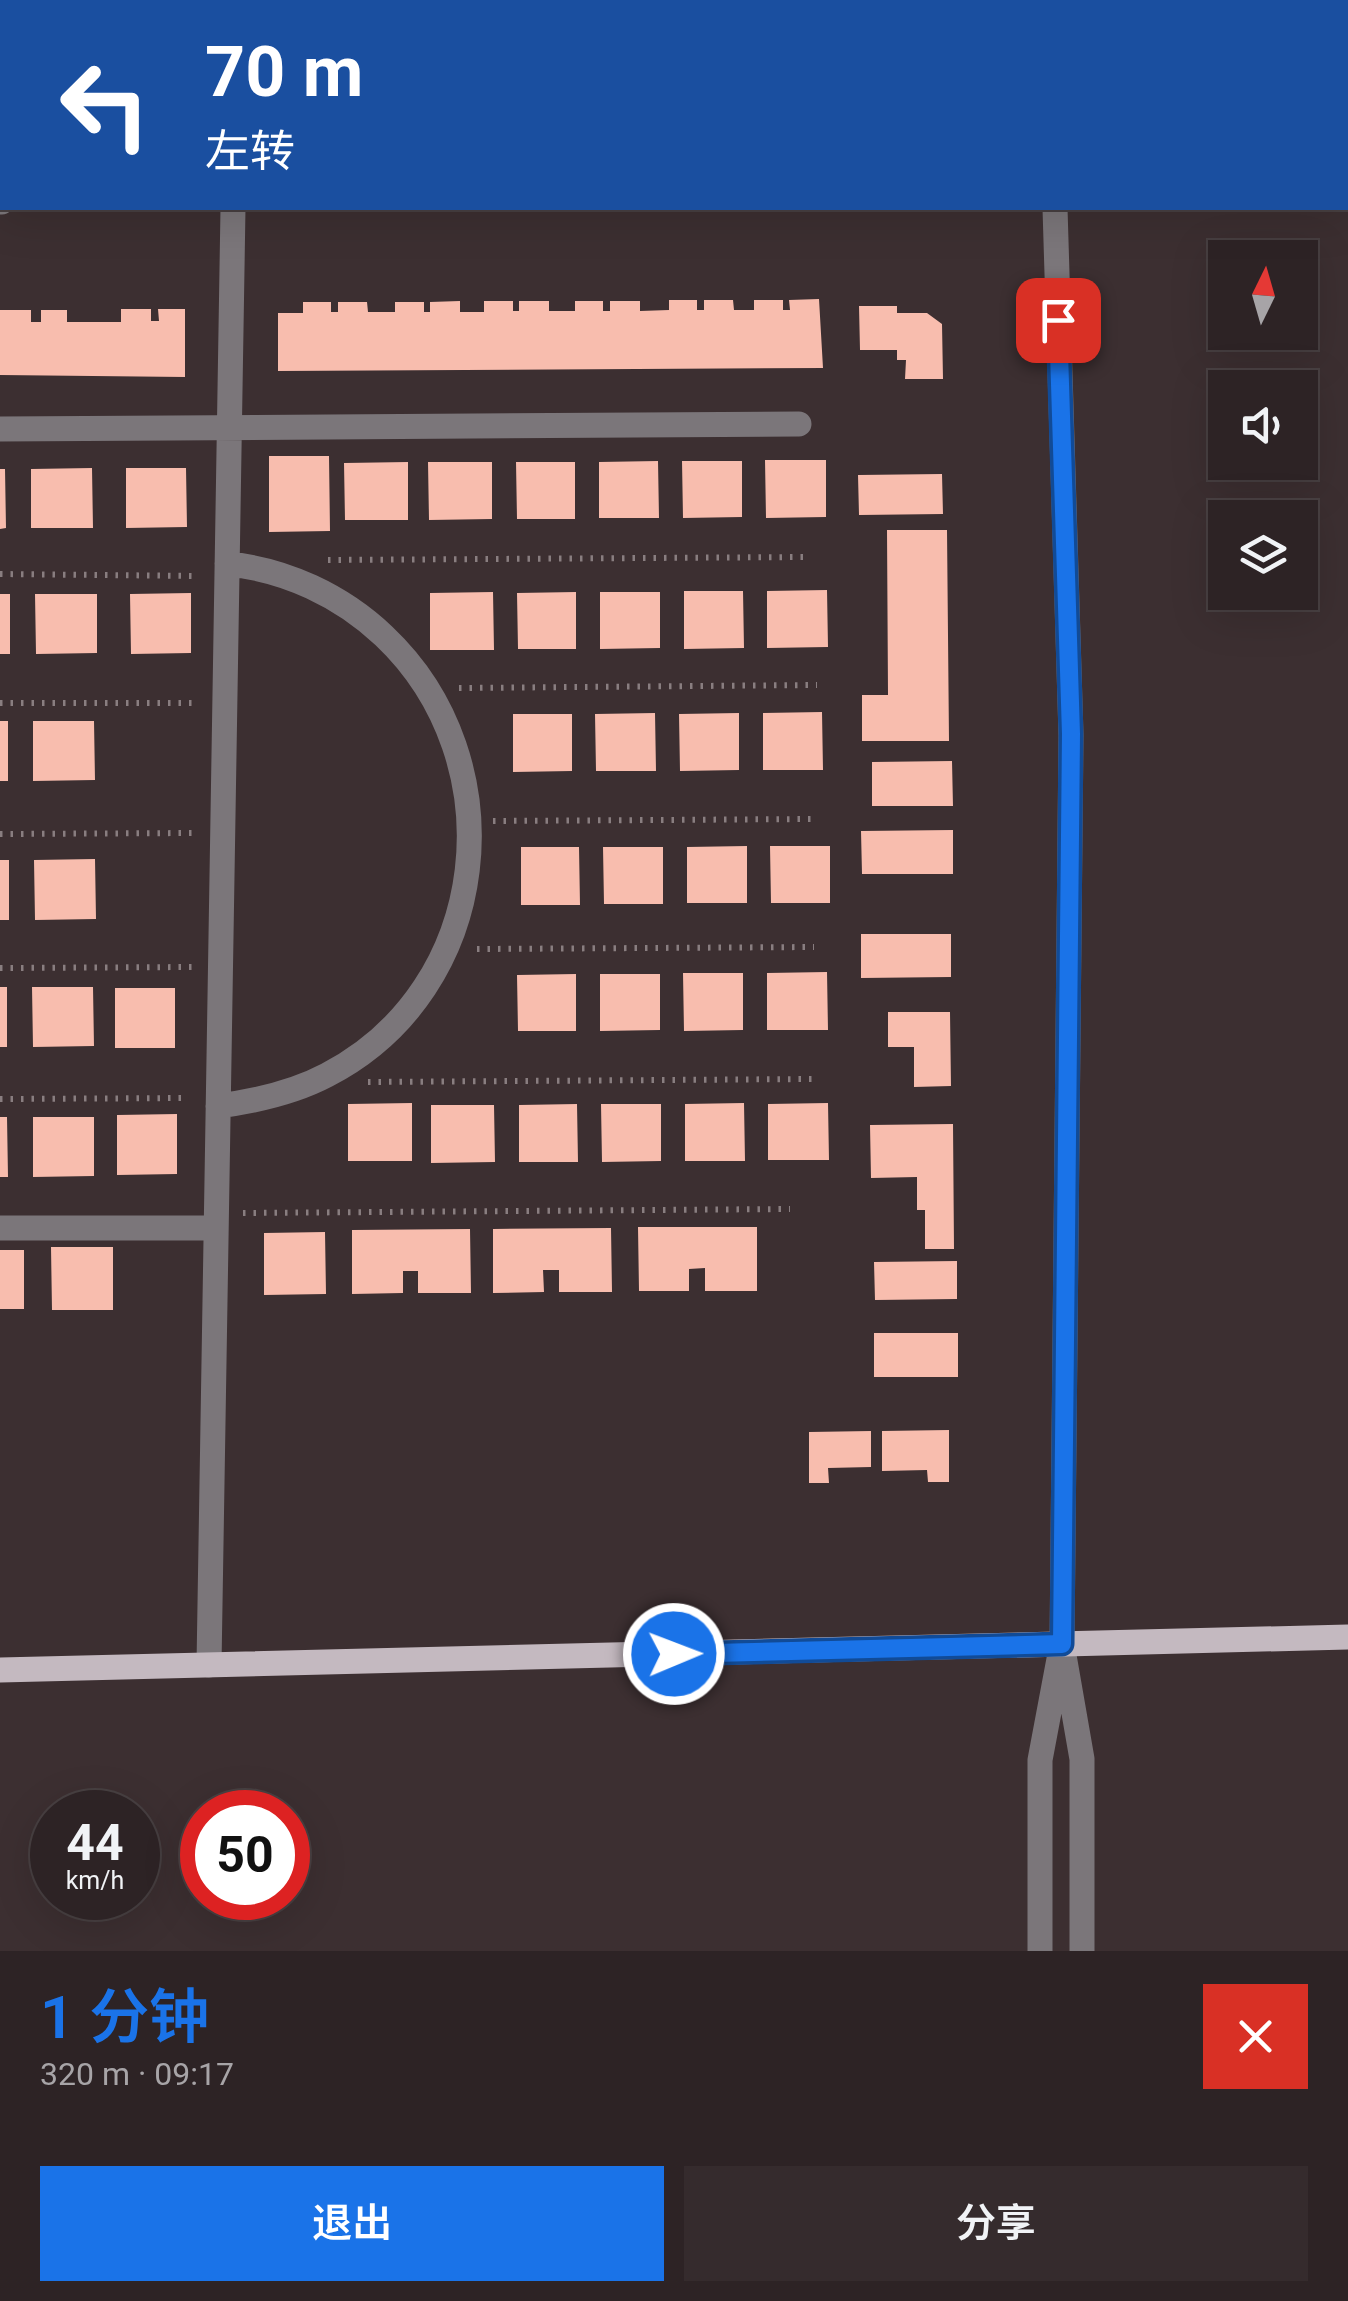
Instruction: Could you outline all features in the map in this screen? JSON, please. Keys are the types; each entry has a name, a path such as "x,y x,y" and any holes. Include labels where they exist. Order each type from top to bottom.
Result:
{"main road":[{"path":"0,1670 1348,1638"}],"street":[{"path":"209,1665 234,210"},
{"path":"1040,1951 1040,1760 1062,1644 1071,734 1055,210"},
{"path":"0,430 799,424"},
{"path":"218,1102 292,1091 328,1074 391,1028 416,1000 446,949 465,897 472,821 457,746 428,688 372,625 309,586 273,573 227,570"},
{"path":"0,1228 216,1220"},
{"path":"1062,1644 1082,1759 1082,1951"}],"path":[{"path":"273,573 316,560 805,557"},
{"path":"0,574 227,570"},
{"path":"428,688 817,686"},
{"path":"0,703 225,703"},
{"path":"472,821 816,819"},
{"path":"0,834 222,832"},
{"path":"446,949 814,947"},
{"path":"0,968 220,967"},
{"path":"328,1074 352,1082 812,1079"},
{"path":"0,1099 218,1102"},
{"path":"216,1220 790,1209"}],"building":[{"path":"819,299 823,368 278,371 278,313 303,313 303,302 331,302 331,312 338,312 338,302 367,302 368,312 395,312 395,302 424,302 424,312 430,312 430,302 460,301 460,312 484,312 484,301 513,301 513,311 519,311 519,301 549,301 549,311 575,311 575,301 603,301 603,311 610,311 610,301 640,301 640,311 669,310 669,300 697,300 697,310 704,310 704,300 733,300 734,310 754,310 754,300 783,300 783,310 790,310 789,300"},
{"path":"859,306 897,306 897,313 927,313 942,324 943,379 905,379 906,360 897,360 897,350 860,350"},
{"path":"121,309 151,309 151,321 159,321 158,309 185,309 185,377 0,375 0,310 31,310 31,322 41,322 41,310 67,310 67,322 121,322"},
{"path":"269,456 329,456 330,531 269,532"},
{"path":"765,460 826,460 826,517 766,518"},
{"path":"658,461 659,518 599,518 599,462"},
{"path":"682,461 742,461 742,517 683,518"},
{"path":"408,462 408,520 345,520 344,463"},
{"path":"428,462 492,462 492,519 429,520"},
{"path":"516,462 575,462 575,519 517,519"},
{"path":"92,468 93,528 31,528 31,469"},
{"path":"126,468 186,468 187,527 126,528"},
{"path":"0,469 5,469 6,528 0,529"},
{"path":"942,474 943,514 859,515 858,475"},
{"path":"887,530 947,530 949,741 862,741 862,695 888,695"},
{"path":"827,590 828,647 767,648 767,591"},
{"path":"684,591 743,591 744,648 684,649"},
{"path":"493,592 494,650 430,650 430,593"},
{"path":"576,592 576,649 518,649 517,593"},
{"path":"600,592 660,592 660,648 600,649"},
{"path":"191,593 191,653 131,654 130,594"},
{"path":"0,594 10,594 10,654 0,654"},
{"path":"35,594 97,594 97,653 36,654"},
{"path":"822,712 823,770 763,770 763,713"},
{"path":"655,713 656,771 596,771 595,714"},
{"path":"739,713 739,770 680,771 679,714"},
{"path":"513,714 572,714 572,771 513,772"},
{"path":"0,721 8,721 8,781 0,781"},
{"path":"33,721 94,721 95,780 33,781"},
{"path":"952,761 953,806 872,806 872,762"},
{"path":"953,830 953,874 862,874 861,831"},
{"path":"747,846 747,903 687,903 687,847"},
{"path":"770,846 830,846 830,903 771,903"},
{"path":"521,847 579,847 580,905 521,905"},
{"path":"603,847 663,847 663,904 604,904"},
{"path":"95,859 96,919 35,920 34,860"},
{"path":"0,860 9,860 9,920 0,920"},
{"path":"861,934 951,934 951,977 861,978"},
{"path":"827,972 828,1030 767,1030 767,973"},
{"path":"683,973 743,973 743,1030 684,1031"},
{"path":"576,974 576,1031 518,1031 517,975"},
{"path":"600,974 660,974 660,1030 600,1031"},
{"path":"0,987 7,987 7,1047 0,1047"},
{"path":"32,987 93,987 94,1046 33,1047"},
{"path":"115,988 175,988 175,1048 115,1048"},
{"path":"888,1012 950,1012 951,1086 914,1087 914,1047 888,1047"},
{"path":"412,1103 412,1161 348,1161 348,1104"},
{"path":"744,1103 745,1161 685,1161 685,1104"},
{"path":"828,1103 829,1160 768,1160 768,1104"},
{"path":"577,1104 578,1162 519,1162 519,1105"},
{"path":"601,1104 661,1104 661,1161 602,1162"},
{"path":"431,1105 494,1105 495,1162 431,1163"},
{"path":"177,1114 177,1174 117,1175 117,1115"},
{"path":"0,1117 7,1117 8,1177 0,1177"},
{"path":"33,1117 94,1117 94,1176 33,1177"},
{"path":"953,1124 954,1249 925,1249 925,1210 917,1210 917,1177 871,1178 870,1125"},
{"path":"638,1227 757,1227 757,1291 705,1291 705,1268 689,1269 689,1291 639,1291"},
{"path":"611,1228 612,1292 559,1292 559,1270 543,1270 544,1292 493,1293 493,1229"},
{"path":"470,1229 471,1293 418,1293 418,1271 403,1271 403,1293 352,1294 352,1230"},
{"path":"325,1232 326,1294 264,1295 264,1233"},
{"path":"51,1247 113,1247 113,1310 52,1310"},
{"path":"0,1250 24,1250 24,1309 0,1309"},
{"path":"957,1261 957,1299 875,1300 874,1262"},
{"path":"874,1333 958,1333 958,1377 874,1377"},
{"path":"949,1430 949,1482 928,1482 927,1470 882,1471 882,1431"},
{"path":"871,1431 871,1467 828,1468 829,1483 809,1483 809,1432"}],"route":[{"path":"674,1654 1062,1644 1071,734 1058,320"}]}
